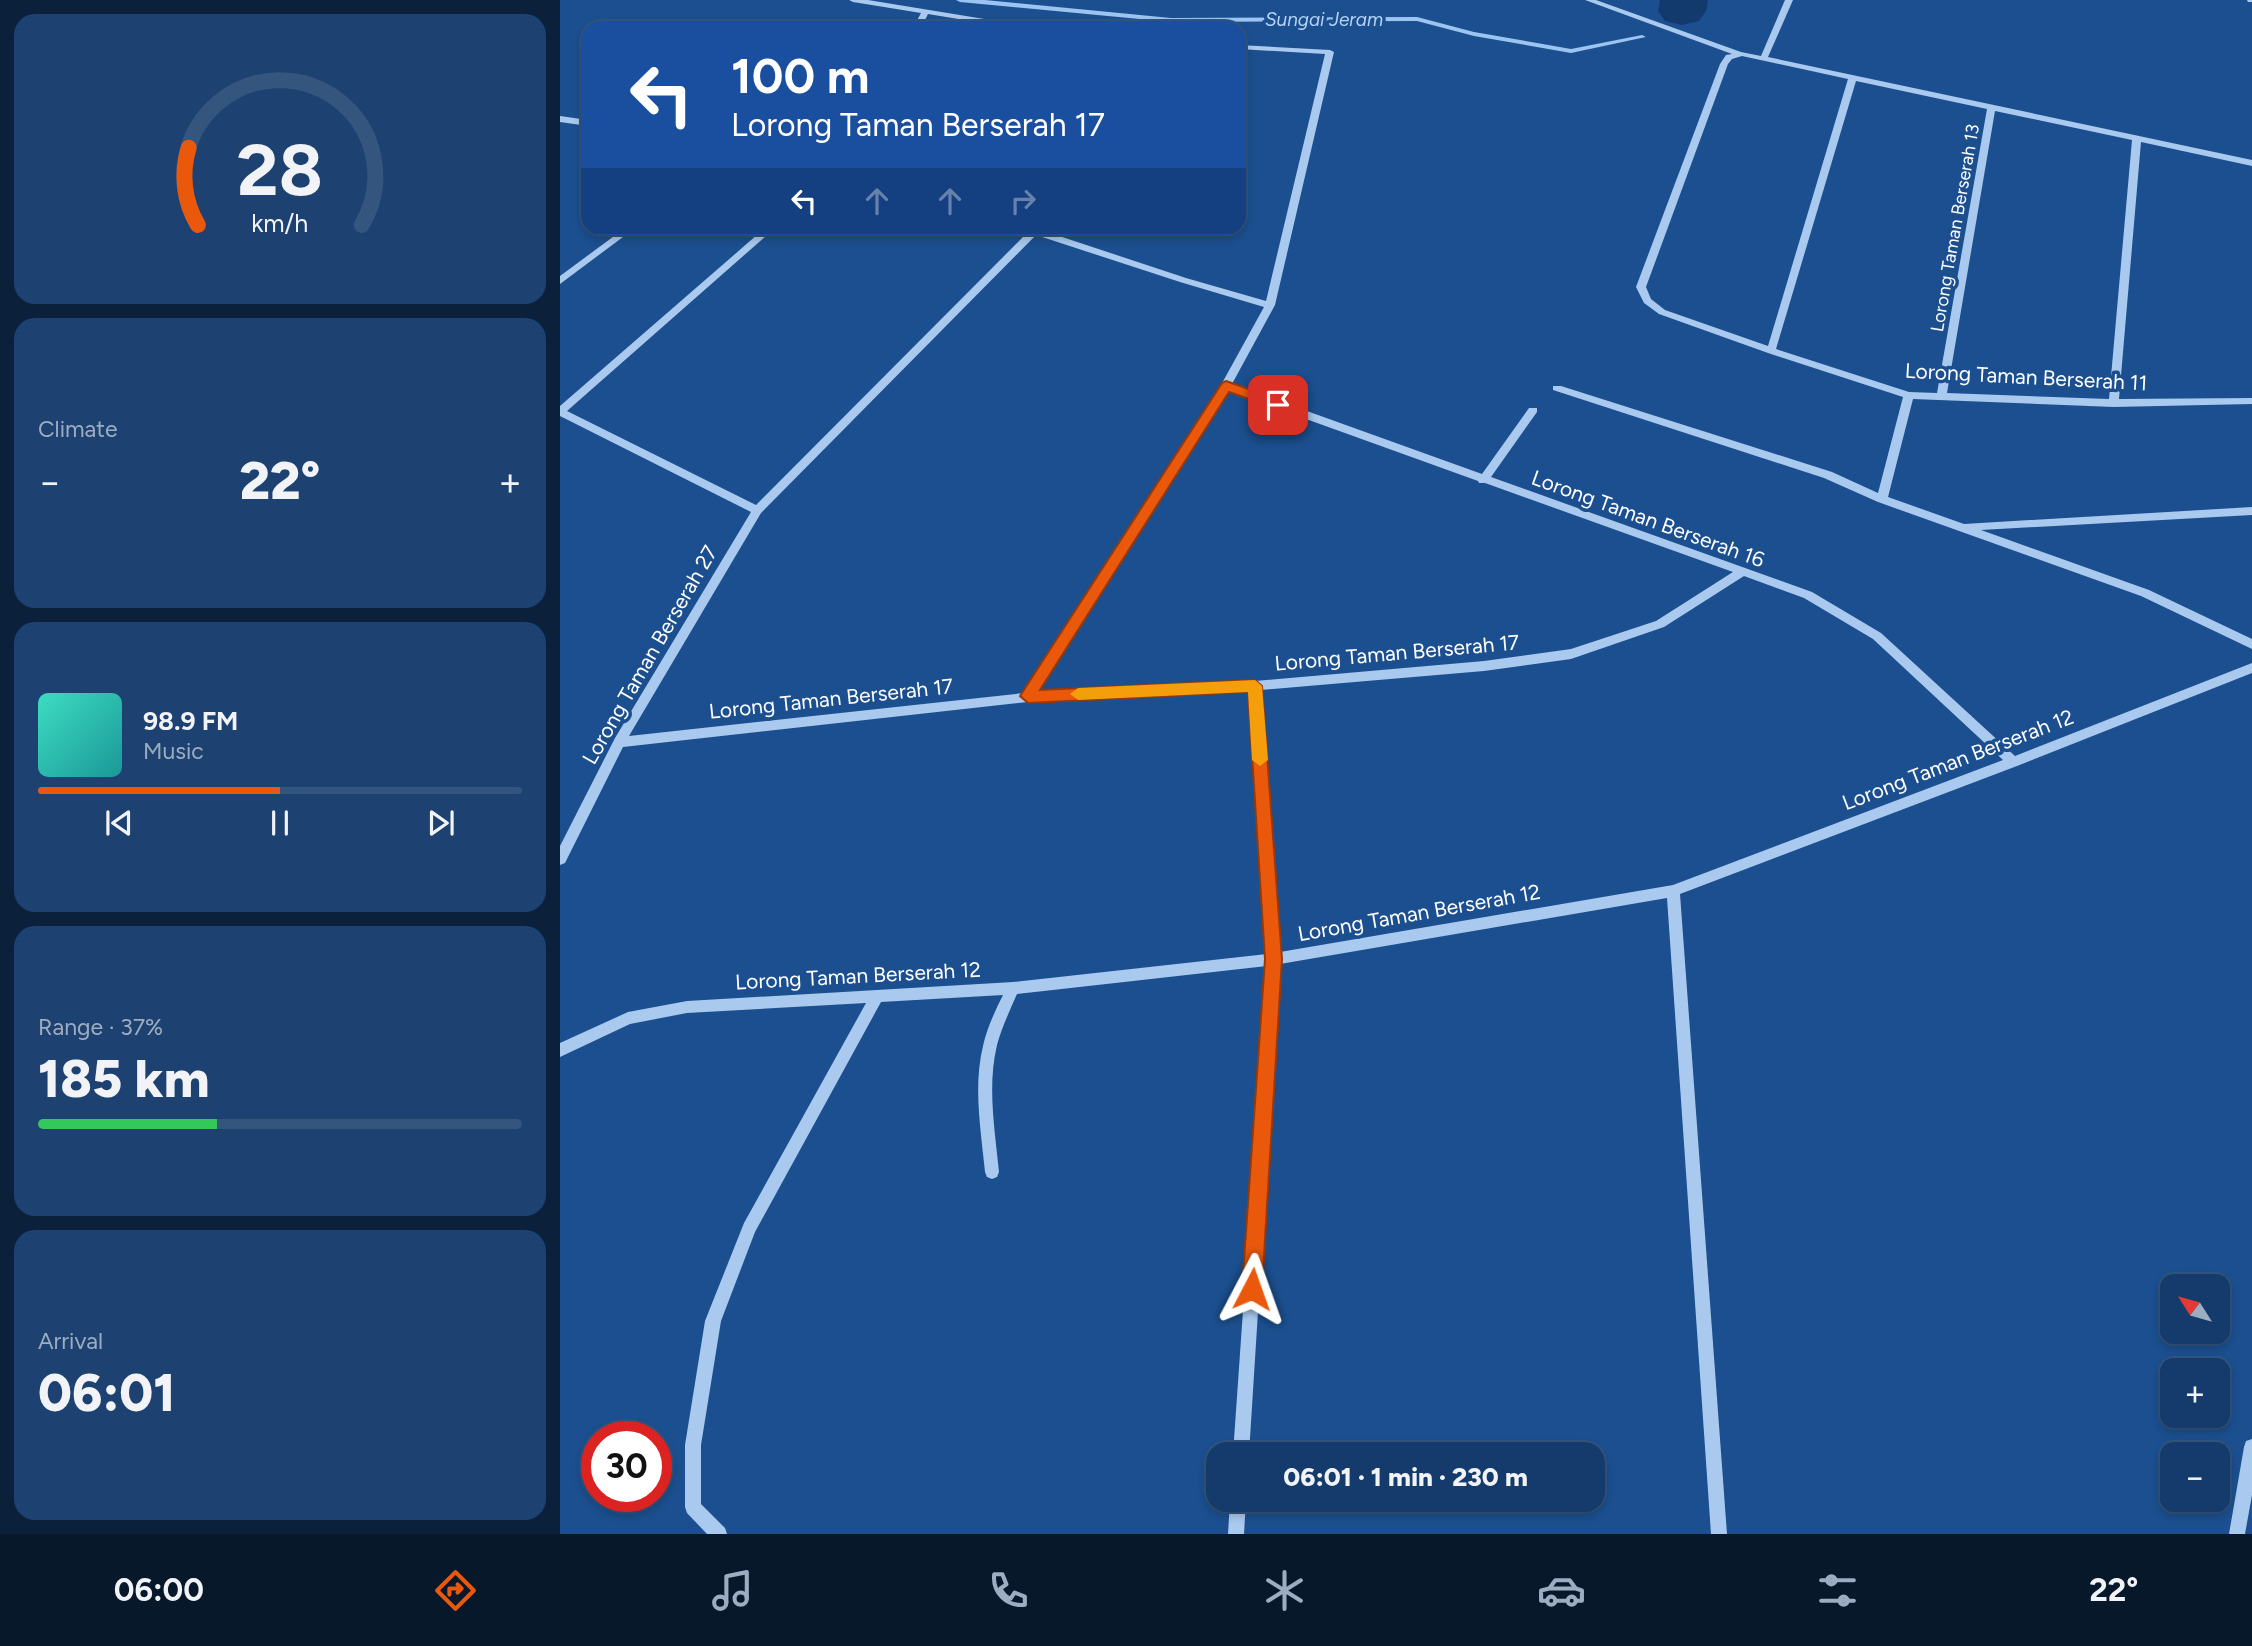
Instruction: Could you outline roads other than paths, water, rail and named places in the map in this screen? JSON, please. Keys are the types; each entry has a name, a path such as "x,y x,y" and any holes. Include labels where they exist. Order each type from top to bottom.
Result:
{"street":[{"path":"853,0 979,21"},
{"path":"1589,0 1667,30 1742,54 2252,163"},
{"path":"1764,58 1789,0"},
{"path":"921,21 925,13"},
{"path":"1028,696 1226,386 1270,305 1330,52 1246,47"},
{"name":"Lorong Taman Berserah 11","path":"1742,54 1729,57 1724,64 1642,287 1647,301 1662,312 1770,351 1909,395 2114,403 2252,401"},
{"path":"1770,351 1853,78"},
{"name":"Lorong Taman Berserah 13","path":"1942,395 1991,108"},
{"path":"560,119 581,122"},
{"path":"2114,403 2137,138"},
{"path":"560,281 621,235"},
{"path":"762,235 560,412 757,510 1031,235"},
{"path":"1054,235 1183,281 1270,305"},
{"name":"Lorong Taman Berserah 16","path":"1226,386 1740,573 1808,595 1877,636 2013,762"},
{"path":"1558,388 1828,475 1882,499 2145,593 2252,644"},
{"path":"1882,499 1909,395"},
{"path":"1483,480 1534,410"},
{"name":"Lorong Taman Berserah 27","path":"560,859 619,741 757,510"},
{"path":"1959,527 2252,511"},
{"name":"Lorong Taman Berserah 17","path":"619,741 1028,696 1255,686 1484,666 1571,654 1660,624 1740,573"},
{"name":"Lorong Taman Berserah 12","path":"560,1050 628,1018 687,1007 1013,988 1274,959 1673,891 2252,668"},
{"path":"1242,1442 1274,959 1255,686"},
{"path":"1673,891 1719,1534"},
{"path":"992,1171 986,1091 988,1056 996,1027 1013,988"},
{"path":"719,1534 693,1507 693,1445 713,1321 749,1228 876,998"},
{"path":"2237,1534 2252,1447"},
{"path":"1236,1534 1237,1512"}],"waterway":[{"name":"Sungai Jeram","path":"960,0 1171,20 1417,19 1474,34 1571,51 1642,37"},
{"name":"Sungai Jeram","path":"1682,11 1684,0"}]}
